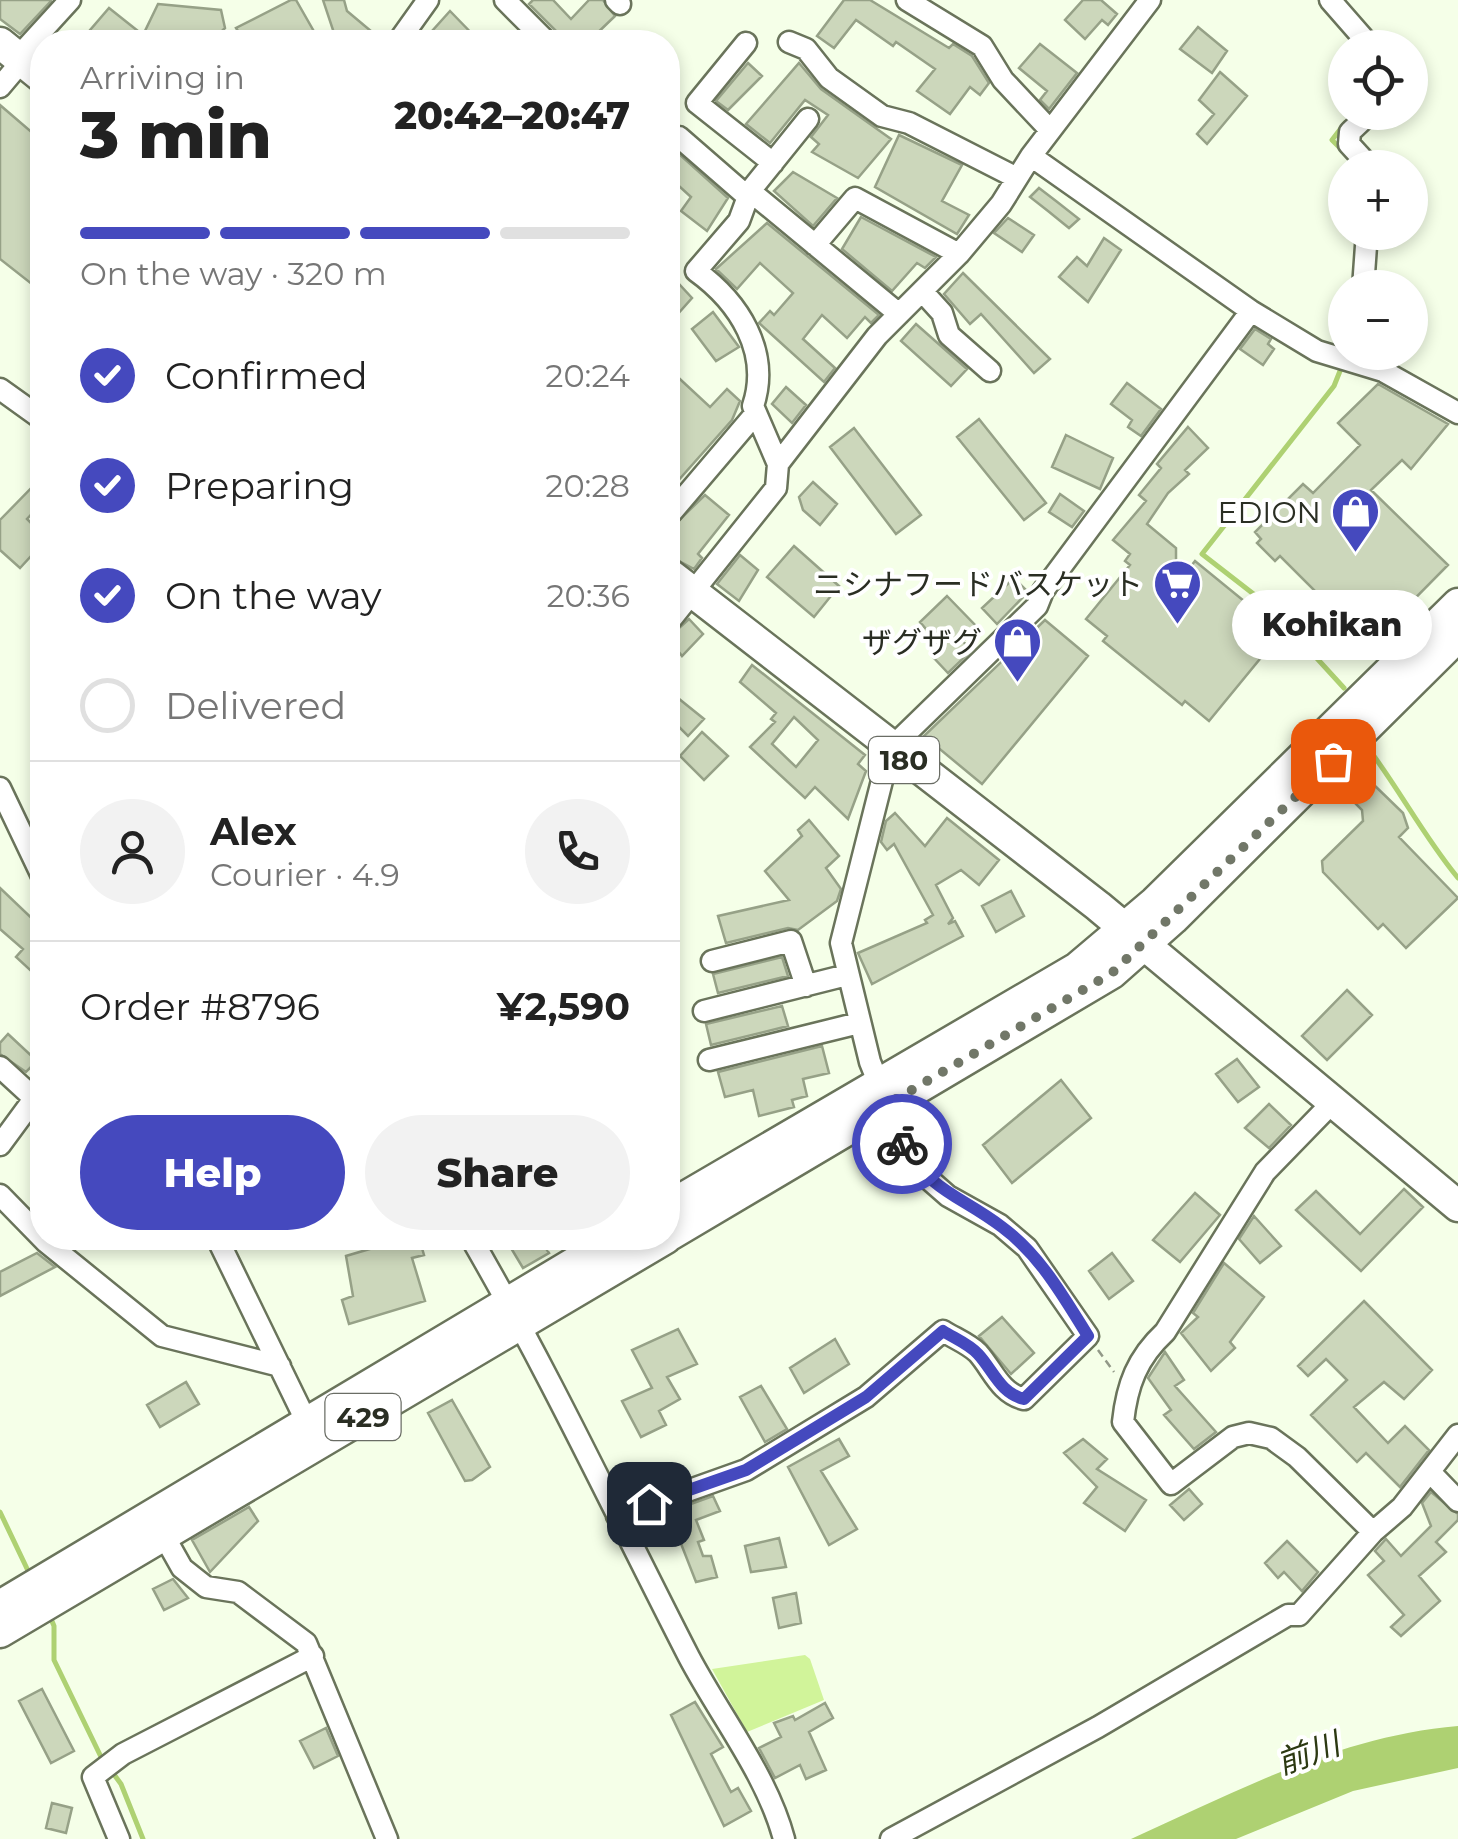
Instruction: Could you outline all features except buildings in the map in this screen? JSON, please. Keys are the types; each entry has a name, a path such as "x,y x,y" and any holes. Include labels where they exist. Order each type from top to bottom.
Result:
{"highway":[{"name":"180","path":"680,583 890,750 1134,936 1458,1206"},
{"name":"429","path":"680,1201 1112,973 1134,936 1458,604"},
{"name":"429","path":"1134,936 1458,636"},
{"name":"429","path":"680,1228 882,1094"},
{"name":"429","path":"515,1312 600,1250"},
{"name":"429","path":"2,1622 55,1586 515,1312 641,1250"},
{"name":"429","path":"55,1586 164,1536 312,1433"}],"street":[{"path":"45,30 70,0"},
{"path":"412,30 428,0"},
{"path":"505,0 535,30"},
{"path":"906,0 982,46 1003,80 1050,130"},
{"path":"778,464 877,336 959,254 1150,0"},
{"path":"1330,0 1356,30"},
{"path":"746,42 697,103 773,163"},
{"path":"789,42 806,49 829,78 882,116 909,123 1017,178"},
{"path":"0,88 21,59"},
{"path":"680,609 776,488 778,464 753,406 760,384 739,309 696,271 739,222 749,194 808,119"},
{"path":"680,138 899,314"},
{"path":"1031,156 1251,311 1317,351 1328,354"},
{"path":"815,244 854,198 959,254"},
{"path":"922,291 942,313 949,335 990,371"},
{"path":"617,1516 746,1470 866,1397 943,1331 976,1352 993,1377 1014,1396 1024,1399 1088,1336 1027,1248 924,1175 904,1146 859,1023 841,934 890,750 1037,606 1042,591 1251,311"},
{"path":"1379,370 1458,413"},
{"path":"0,389 30,410"},
{"path":"680,502 756,413"},
{"path":"0,788 30,851"},
{"path":"18,826 30,829"},
{"path":"712,961 791,940 806,986"},
{"path":"704,1011 847,975"},
{"path":"709,1060 859,1023"},
{"path":"0,1067 30,1088"},
{"path":"1333,1102 1265,1172 1165,1332 1144,1351 1127,1390 1123,1422 1170,1484 1232,1437 1260,1436 1297,1457 1373,1532"},
{"path":"0,1145 30,1104"},
{"path":"0,1195 30,1226"},
{"path":"56,1250 162,1336 280,1366"},
{"path":"223,1250 312,1433"},
{"path":"478,1250 515,1312 617,1516 772,1806 784,1839"},
{"path":"891,1839 1098,1727 1288,1615 1299,1616 1430,1472 1458,1435"},
{"path":"1430,1472 1458,1500"},
{"path":"164,1536 182,1568 206,1588 238,1592 306,1643 387,1839"},
{"path":"120,1839 92,1783 98,1773 116,1759 312,1656"}],"path":[{"path":"1088,1336 1127,1390"}],"shaded area":[{"path":"805,1655 810,1659 824,1700 747,1732 712,1669"},
{"path":"1458,1726 1458,1768 1353,1791 1236,1839 1131,1839 1331,1753 1414,1732"}],"waterway":[{"path":"1340,130 1332,140 1342,150"},
{"path":"1340,370 1334,386 1202,554 1269,606 1344,688"},
{"path":"1371,752 1458,878"},
{"path":"0,1512 31,1577"},
{"path":"49,1614 54,1626 54,1660 103,1761"},
{"path":"110,1769 121,1784 143,1839"}],"way so far":[{"path":"902,1144 886,1105 1112,973 1333,761"}],"place":[{"name":"EDION","path":"1356,554"},
{"name":"ニシナフードバスケット","path":"1178,626"},
{"name":"ザグザグ","path":"1017,684"},
{"name":"Kohikan","path":"1333,761"}],"route":[{"path":"649,1504 746,1470 866,1397 943,1331 976,1352 993,1377 1014,1396 1024,1399 1088,1336 1050,1275 1027,1248 1000,1225 948,1196 924,1175 902,1144"}],"water label":[{"name":"前川","path":"1308,1753"}]}
